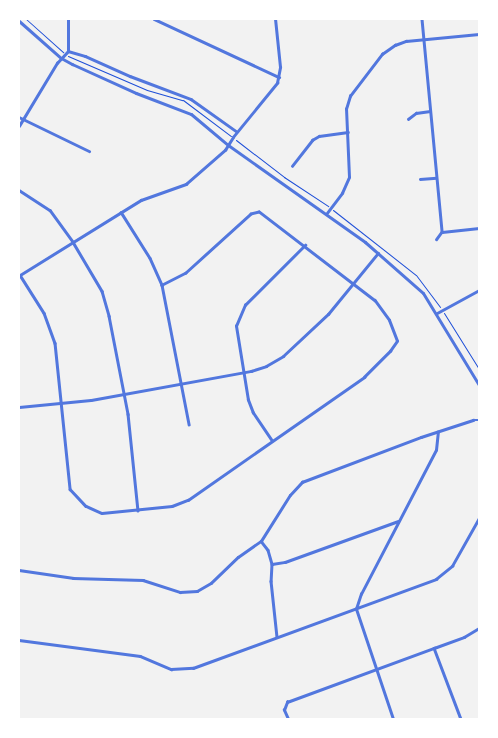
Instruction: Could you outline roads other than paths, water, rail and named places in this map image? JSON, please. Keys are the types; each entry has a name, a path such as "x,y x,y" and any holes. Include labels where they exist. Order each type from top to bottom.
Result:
{"street":[{"path":"19,126 61,58 68,51 68,19"},
{"path":"154,19 279,77"},
{"path":"162,285 186,273 251,214 258,212 304,245 382,308 396,341 390,351 364,377 188,500 172,506 108,513 97,512 86,506 74,494 68,481 62,404 52,333 44,313 19,275 140,200 186,184 197,177 228,144 275,86 279,77 280,67 274,19"},
{"path":"422,19 442,232 437,239"},
{"path":"19,21 61,58 136,93 184,110 198,118 228,144 327,213 424,293 479,385"},
{"path":"327,213 342,193 349,177 348,103 350,96 363,77 388,49 406,41 479,34"},
{"path":"68,51 185,96 237,132"},
{"path":"408,119 416,113 430,111"},
{"path":"19,117 89,151"},
{"path":"292,166 312,140 319,136 348,132"},
{"path":"420,179 436,178"},
{"path":"19,190 50,210 73,242 96,281 106,303 124,395 138,510"},
{"path":"121,212 150,258 162,285 190,424"},
{"path":"442,232 479,228"},
{"path":"272,441 252,410 236,333 239,314 251,298 288,265 304,245"},
{"path":"19,408 124,395 266,366 283,356 328,314 378,254"},
{"path":"437,313 479,290"},
{"path":"19,570 73,578 143,580 175,591 193,592 211,583 238,557 261,541 290,495 302,482 438,432 473,420 479,420"},
{"path":"393,719 356,609 361,594 436,450 438,432"},
{"path":"19,640 140,656 179,670 194,668 436,579 448,572 479,518"},
{"path":"272,564 285,562 399,521"},
{"path":"261,541 268,550 272,564 271,581 277,637"},
{"path":"288,719 284,706 293,699 464,637 479,628"},
{"path":"434,648 461,719"}]}
